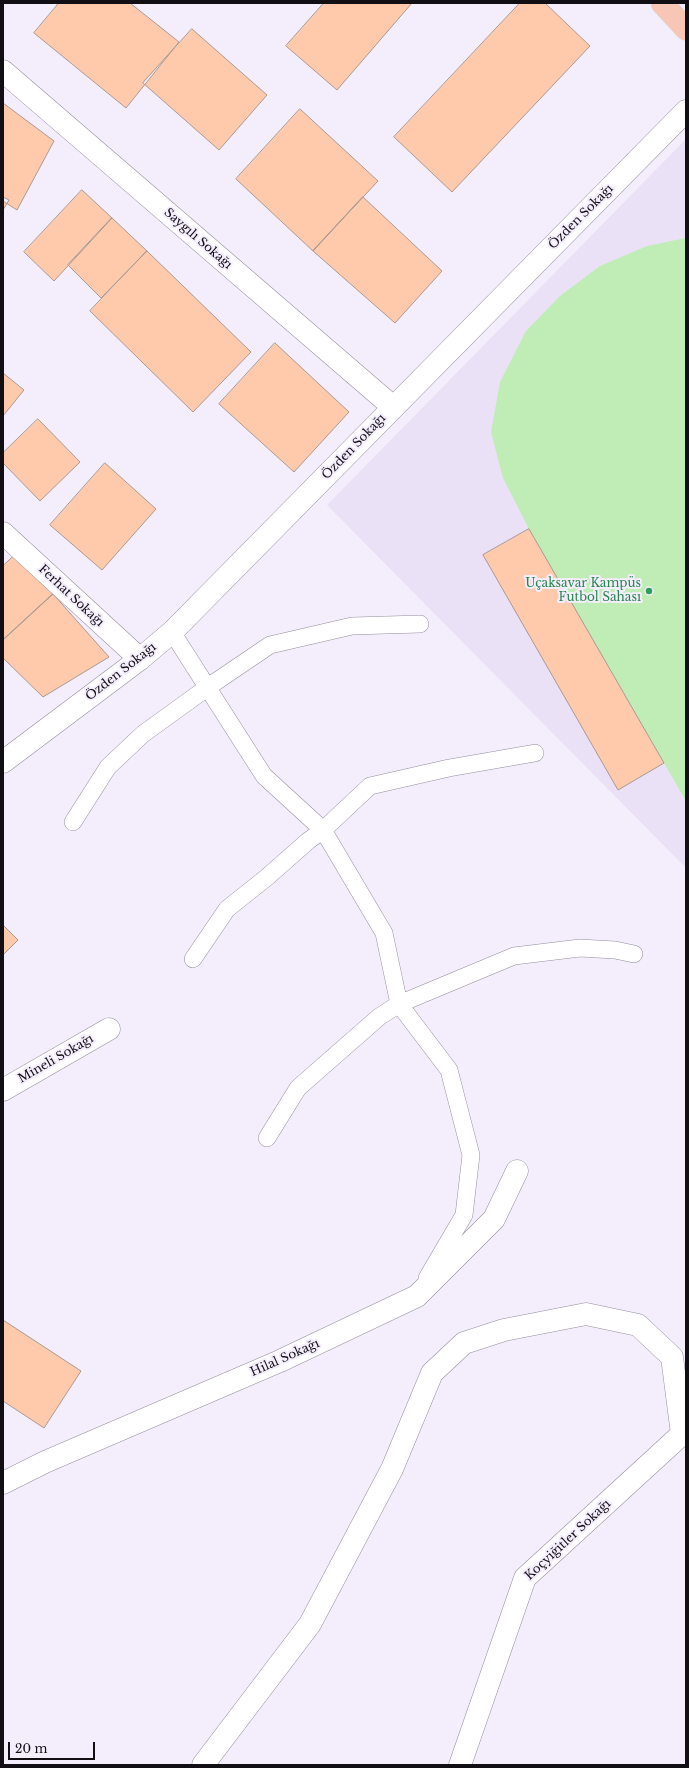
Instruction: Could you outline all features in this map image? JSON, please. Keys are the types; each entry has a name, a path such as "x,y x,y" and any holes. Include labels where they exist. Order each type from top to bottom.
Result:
{"main road":[{"path":"662,3 686,30"}],"street":[{"name":"Saygılı Sokağı","path":"3,71 393,407"},
{"name":"Özden Sokağı","path":"3,762 140,660 172,632 686,111"},
{"name":"Ferhat Sokağı","path":"3,533 140,660"},
{"name":"Mineli Sokağı","path":"3,1090 109,1029"},
{"name":"Hilal Sokağı","path":"3,1483 45,1462 280,1361 417,1296 494,1219 517,1171"},
{"path":"203,1765 310,1624 392,1469 432,1373 464,1343 504,1330 586,1314 638,1325 672,1357 684,1434"},
{"name":"Koçyiğitler Sokağı","path":"460,1765 525,1578 684,1434"}],"lane":[{"path":"73,822 108,767 143,734 270,645 352,626 420,624"},
{"path":"172,632 264,776 323,830 384,933 399,1004 450,1070 471,1155 464,1215 417,1296"},
{"path":"193,959 227,909 323,830 370,786 449,768 535,753"},
{"path":"267,1138 298,1088 379,1017 399,1004 514,956 580,948 615,950 634,954"}],"shaded area":[{"path":"686,139 686,868 327,505"}],"green space":[{"path":"686,238 686,801 529,529 503,478 491,432 500,382 526,331 560,296 600,266 647,246"}],"building":[{"path":"59,3 130,3 179,42 126,108 34,33"},
{"path":"324,3 412,3 337,90 286,46"},
{"path":"520,3 545,3 590,46 452,192 394,137"},
{"path":"192,29 267,95 219,150 143,83"},
{"path":"3,103 54,141 17,210 3,201"},
{"path":"300,109 378,181 313,251 236,179"},
{"path":"82,190 112,218 54,281 24,252"},
{"path":"3,197 9,200 3,210"},
{"path":"363,197 442,271 395,323 313,251"},
{"path":"112,218 147,251 101,298 68,265"},
{"path":"147,251 251,352 193,412 90,311"},
{"path":"275,343 349,412 294,472 219,404"},
{"path":"3,373 24,390 3,416"},
{"path":"38,419 80,462 40,501 3,463 3,453"},
{"path":"105,463 156,509 102,570 50,525"},
{"path":"529,529 664,763 618,790 483,555"},
{"path":"14,556 53,594 3,640 3,566"},
{"path":"53,594 109,657 43,697 3,658 3,640"},
{"path":"3,925 18,940 3,955"},
{"path":"3,1320 81,1371 44,1428 3,1401"}],"place":[{"name":"Uçaksavar Kampüs Futbol Sahası","path":"649,591"}]}
